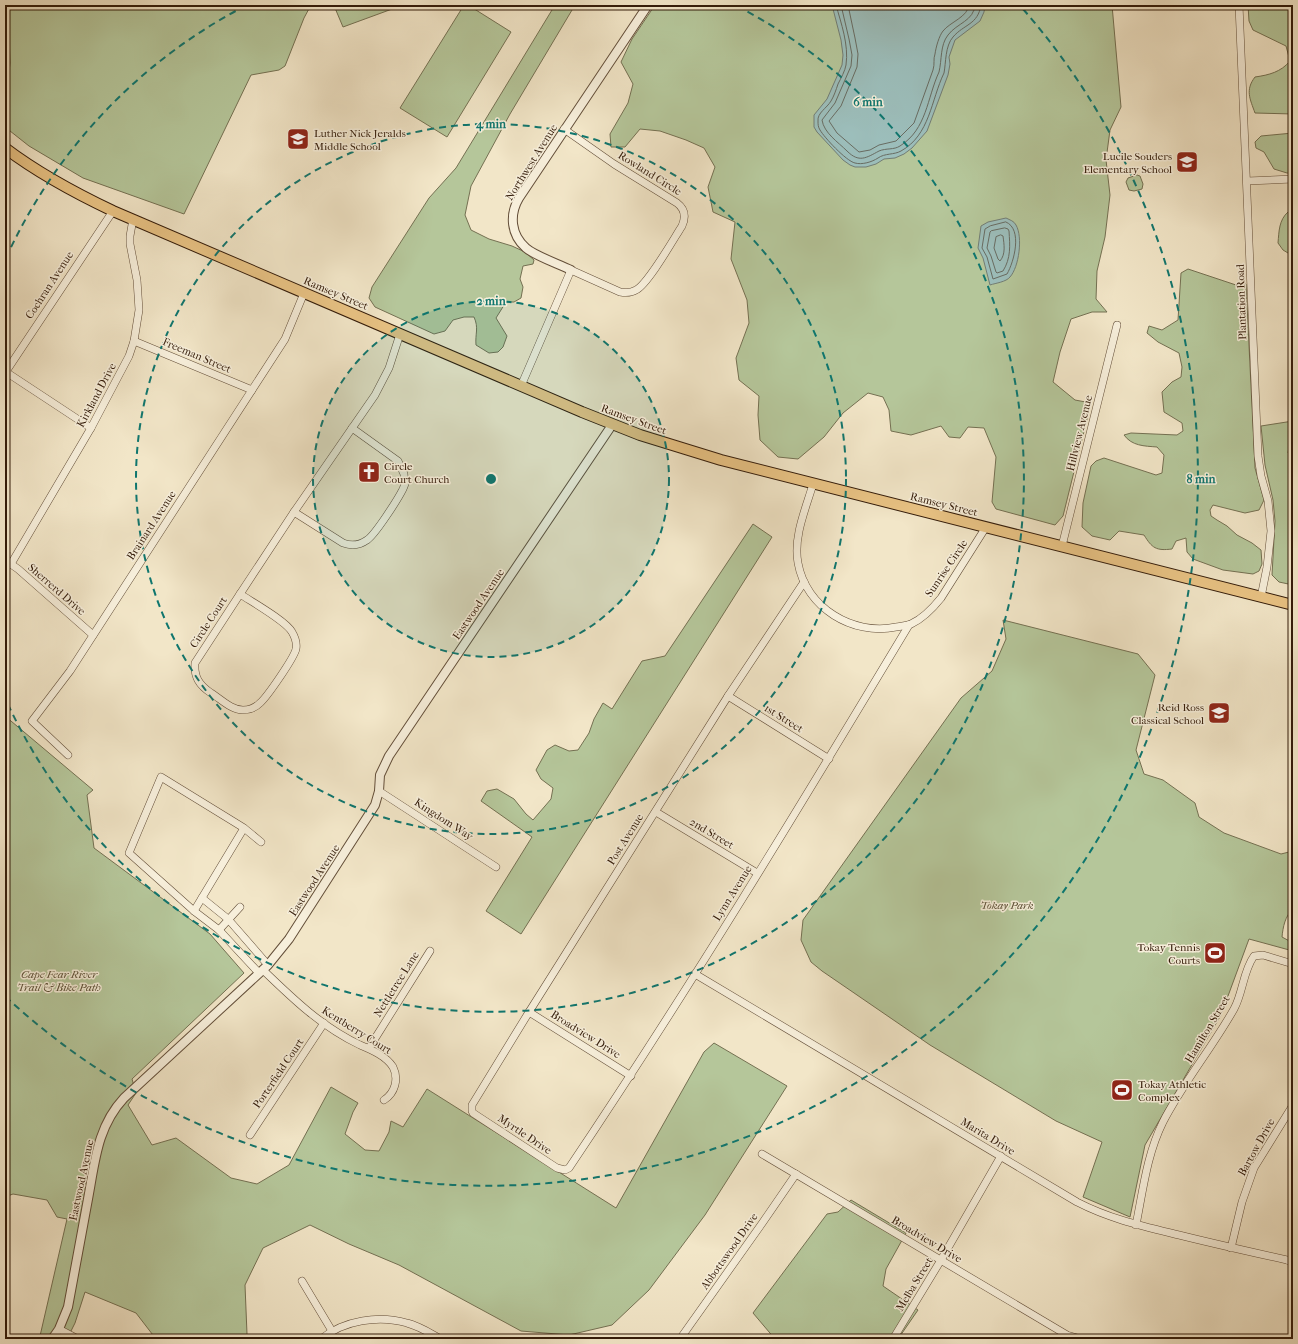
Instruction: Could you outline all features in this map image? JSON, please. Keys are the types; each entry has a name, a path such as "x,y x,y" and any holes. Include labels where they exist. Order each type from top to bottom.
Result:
{"main road":[{"name":"Ramsey Street","path":"5,148 35,169 75,193 612,425 640,435 704,456 1293,605"}],"street":[{"name":"Northwest Avenue","path":"571,270 526,248 517,236 513,222 514,207 518,198 648,5"},
{"name":"Plantation Road","path":"1239,5 1258,456 1261,476 1268,501 1271,531 1267,567 1261,597"},
{"name":"Rowland Circle","path":"564,129 614,164 677,203 682,207 685,216 682,226 646,281 635,291 625,293 620,292 571,270"},
{"path":"1247,181 1293,178"},
{"name":"Cochran Avenue","path":"5,372 113,210"},
{"name":"Kirkland Drive","path":"8,562 91,428 123,370 134,341 139,310 139,295 138,280 130,244 133,219"},
{"path":"521,386 571,270"},
{"name":"Brainard Avenue","path":"68,755 32,721 70,671 285,339 304,293"},
{"name":"Hillview Avenue","path":"1062,546 1117,325"},
{"name":"Circle Court","path":"240,594 288,627 294,635 296,645 294,654 261,702 252,708 242,710 233,707 202,686 196,678 195,663 240,594 294,512 383,382 400,334"},
{"name":"Freeman Street","path":"134,341 252,390"},
{"path":"5,372 91,428"},
{"name":"Eastwood Avenue","path":"52,1339 59,1329 68,1307 96,1151 109,1118 124,1098 264,969 289,939 375,805 379,791 380,775 389,756 612,425"},
{"path":"294,512 343,544 358,544 371,537 403,489 405,484 404,474 398,461 352,428"},
{"name":"Sunrise Circle","path":"813,484 797,541 796,551 798,566 804,582 825,610 846,623 871,629 909,625 926,613 941,598 986,527"},
{"name":"Sherrerd Drive","path":"8,562 93,635"},
{"name":"Post Avenue","path":"472,1111 474,1102 529,1012 728,696 804,582"},
{"name":"Lynn Avenue","path":"567,1170 631,1076 829,759 909,625"},
{"name":"1st Street","path":"728,696 829,759"},
{"path":"261,842 244,828 161,778 129,853 194,911 219,930 264,969"},
{"name":"Kingdom Way","path":"379,791 496,867"},
{"name":"2nd Street","path":"656,812 757,873"},
{"path":"194,911 244,828"},
{"path":"202,898 228,919 264,969"},
{"path":"219,930 240,907"},
{"name":"Nettletree Lane","path":"369,1048 430,951"},
{"name":"Hamilton Street","path":"1136,1225 1148,1162 1163,1123 1181,1091 1234,1009 1251,960 1254,956 1263,955 1293,964"},
{"name":"Kentberry Court","path":"264,969 297,1003 324,1023 360,1045 369,1048 388,1061 395,1074 394,1089 389,1097 384,1100"},
{"name":"Marita Drive","path":"695,974 1082,1205 1113,1218 1136,1225 1287,1260 1293,1263"},
{"name":"Broadview Drive","path":"529,1012 631,1076"},
{"name":"Porterfield Court","path":"250,1135 324,1023"},
{"name":"Bartow Drive","path":"1231,1248 1242,1202 1254,1168 1293,1105"},
{"name":"Myrtle Drive","path":"472,1111 557,1168 567,1170"},
{"name":"Broadview Drive","path":"762,1154 1067,1335 1081,1339"},
{"name":"Melba Street","path":"893,1339 1001,1156"},
{"name":"Abbottswood Drive","path":"680,1339 796,1174"},
{"path":"302,1282 332,1331"},
{"path":"321,1339 332,1331 358,1322 397,1320 419,1327 440,1339"},
{"path":"59,1329 78,1339"}],"green space":[{"path":"8,5 311,5 304,18 285,66 279,70 251,75 184,214 83,178 29,146 5,127 5,83 8,81 10,63"},
{"path":"335,5 403,5 343,27"},
{"path":"464,5 468,5 511,32 447,137 400,108"},
{"path":"555,5 575,5 510,114 471,186 465,215 471,230 489,239 512,246 525,252 534,260 533,264 523,266 520,279 523,287 521,298 514,302 506,302 496,318 507,336 503,347 498,352 489,353 476,345 477,328 474,317 464,317 453,320 445,331 434,334 375,307 369,298 372,287 429,198 456,168"},
{"path":"655,5 1112,5 1121,107 1110,130 1106,160 1110,195 1105,237 1097,271 1096,299 1107,312 1092,312 1071,319 1060,352 1053,382 1075,400 1091,403 1063,516 1055,525 996,509 992,502 996,457 984,428 968,427 960,438 949,437 941,426 911,435 891,431 889,410 883,397 868,393 843,413 824,437 798,459 778,457 760,440 758,415 759,396 739,380 736,358 749,323 747,300 731,259 735,222 713,212 708,187 715,167 704,148 660,131 640,129 625,147 611,147 610,134 628,103 633,84 621,62 632,39"},
{"path":"1248,5 1293,5 1293,114 1255,113 1250,99 1249,90 1255,77 1283,68 1290,61 1286,46 1253,30 1249,21"},
{"path":"1293,133 1293,173 1287,173 1274,169 1264,152 1256,148 1255,142 1261,136"},
{"path":"1137,175 1140,176 1143,184 1142,189 1134,191 1129,190 1126,182 1128,178"},
{"path":"1288,212 1293,214 1293,256 1283,250 1278,243 1281,222"},
{"path":"1188,269 1236,285 1246,284 1255,468 1264,500 1259,510 1245,513 1213,505 1210,510 1211,516 1261,550 1262,564 1259,571 1253,574 1223,570 1193,559 1187,552 1186,538 1176,541 1172,549 1158,549 1152,546 1144,535 1119,531 1110,540 1092,536 1082,527 1083,503 1091,466 1096,461 1104,458 1156,475 1162,473 1164,455 1157,447 1143,446 1127,439 1124,435 1131,433 1177,435 1183,431 1182,423 1164,412 1162,392 1172,382 1181,377 1182,367 1179,353 1158,342 1147,333 1149,326 1162,330 1178,320 1181,273"},
{"path":"1293,421 1293,440 1290,440 1288,453 1293,458 1293,585 1279,582 1272,575 1275,521 1273,500 1265,465 1261,426"},
{"path":"753,524 772,537 521,934 486,911 532,837 481,801 487,791 497,789 514,799 533,820 551,799 553,788 541,779 536,770 547,750 555,745 569,751 578,750 589,733 594,719 603,703 612,709 642,661 665,656"},
{"name":"Tokay Park","path":"1003,620 1138,654 1155,675 1136,750 1144,774 1163,780 1195,803 1199,817 1224,833 1281,854 1293,851 1293,909 1286,918 1282,937 1293,943 1293,951 1249,939 1221,1015 1145,1145 1130,1217 1083,1197 1102,1142 1056,1121 930,1045 822,971 811,962 801,940 803,920 961,698 992,671 1006,639"},
{"name":"Cape Fear River Trail & Bike Path","path":"5,716 93,790 87,795 94,848 210,934 244,973 132,1079 136,1093 128,1105 152,1145 176,1138 231,1178 257,1184 289,1165 331,1087 358,1103 345,1134 365,1150 379,1151 389,1132 391,1121 403,1127 427,1089 616,1208 704,1052 714,1043 787,1086 705,1215 649,1290 612,1325 569,1335 521,1331 399,1265 349,1244 310,1225 263,1248 245,1285 247,1334 243,1339 156,1339 136,1313 85,1292 75,1323 67,1339 36,1339 40,1336 67,1219 57,1217 47,1200 13,1194 5,1197"},
{"path":"851,1200 906,1233 886,1269 883,1286 918,1310 898,1339 775,1339 753,1313 827,1214 838,1212"}],"water":[{"path":"832,5 985,5 980,21 955,40 949,57 950,64 948,75 927,131 912,148 904,154 895,158 884,159 876,164 866,167 855,167 843,160 814,127 814,115 827,99 842,65 843,55 841,40"},
{"path":"1006,218 1014,222 1018,230 1020,244 1018,259 1013,272 1008,279 990,285 983,258 978,248 981,226 988,222"}],"place":[{"name":"Luther Nick Jeralds Middle School","path":"298,139"},
{"name":"Lucile Souders Elementary School","path":"1187,162"},
{"name":"Circle Court Church","path":"369,472"},
{"name":"Reid Ross Classical School","path":"1219,713"},
{"name":"Tokay Tennis Courts","path":"1215,953"},
{"name":"Tokay Athletic Complex","path":"1122,1090"}]}
